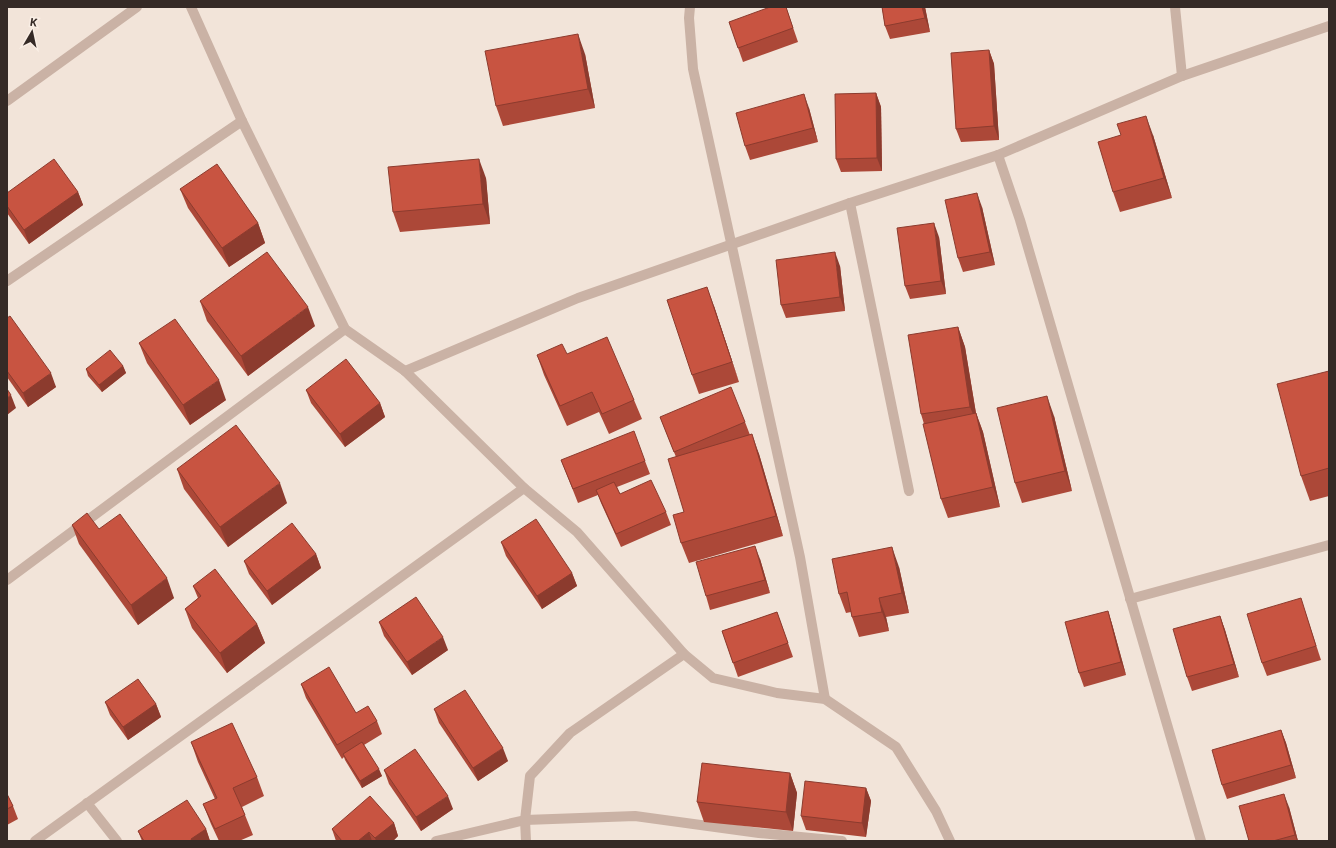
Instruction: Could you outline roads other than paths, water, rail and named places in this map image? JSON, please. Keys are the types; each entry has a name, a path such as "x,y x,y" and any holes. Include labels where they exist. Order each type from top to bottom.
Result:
{"street":[{"path":"7,101 137,7"},
{"path":"191,7 242,122 345,329 405,371 524,488 576,532 684,654 713,678 776,693 825,699 896,747 936,811 950,841"},
{"path":"690,7 689,18 693,69 800,557 825,699"},
{"path":"1175,7 1182,76"},
{"path":"405,371 578,298 850,203 998,155 1182,76 1329,26"},
{"path":"7,281 242,122"},
{"path":"998,155 1020,220 1201,841"},
{"path":"850,203 908,491"},
{"path":"7,580 345,329"},
{"path":"35,841 524,488"},
{"path":"1130,599 1329,545"},
{"path":"526,841 525,820 530,776 565,738 576,729 684,654"},
{"path":"88,802 118,841"},
{"path":"436,841 525,820 635,816 759,837 842,841"}]}
